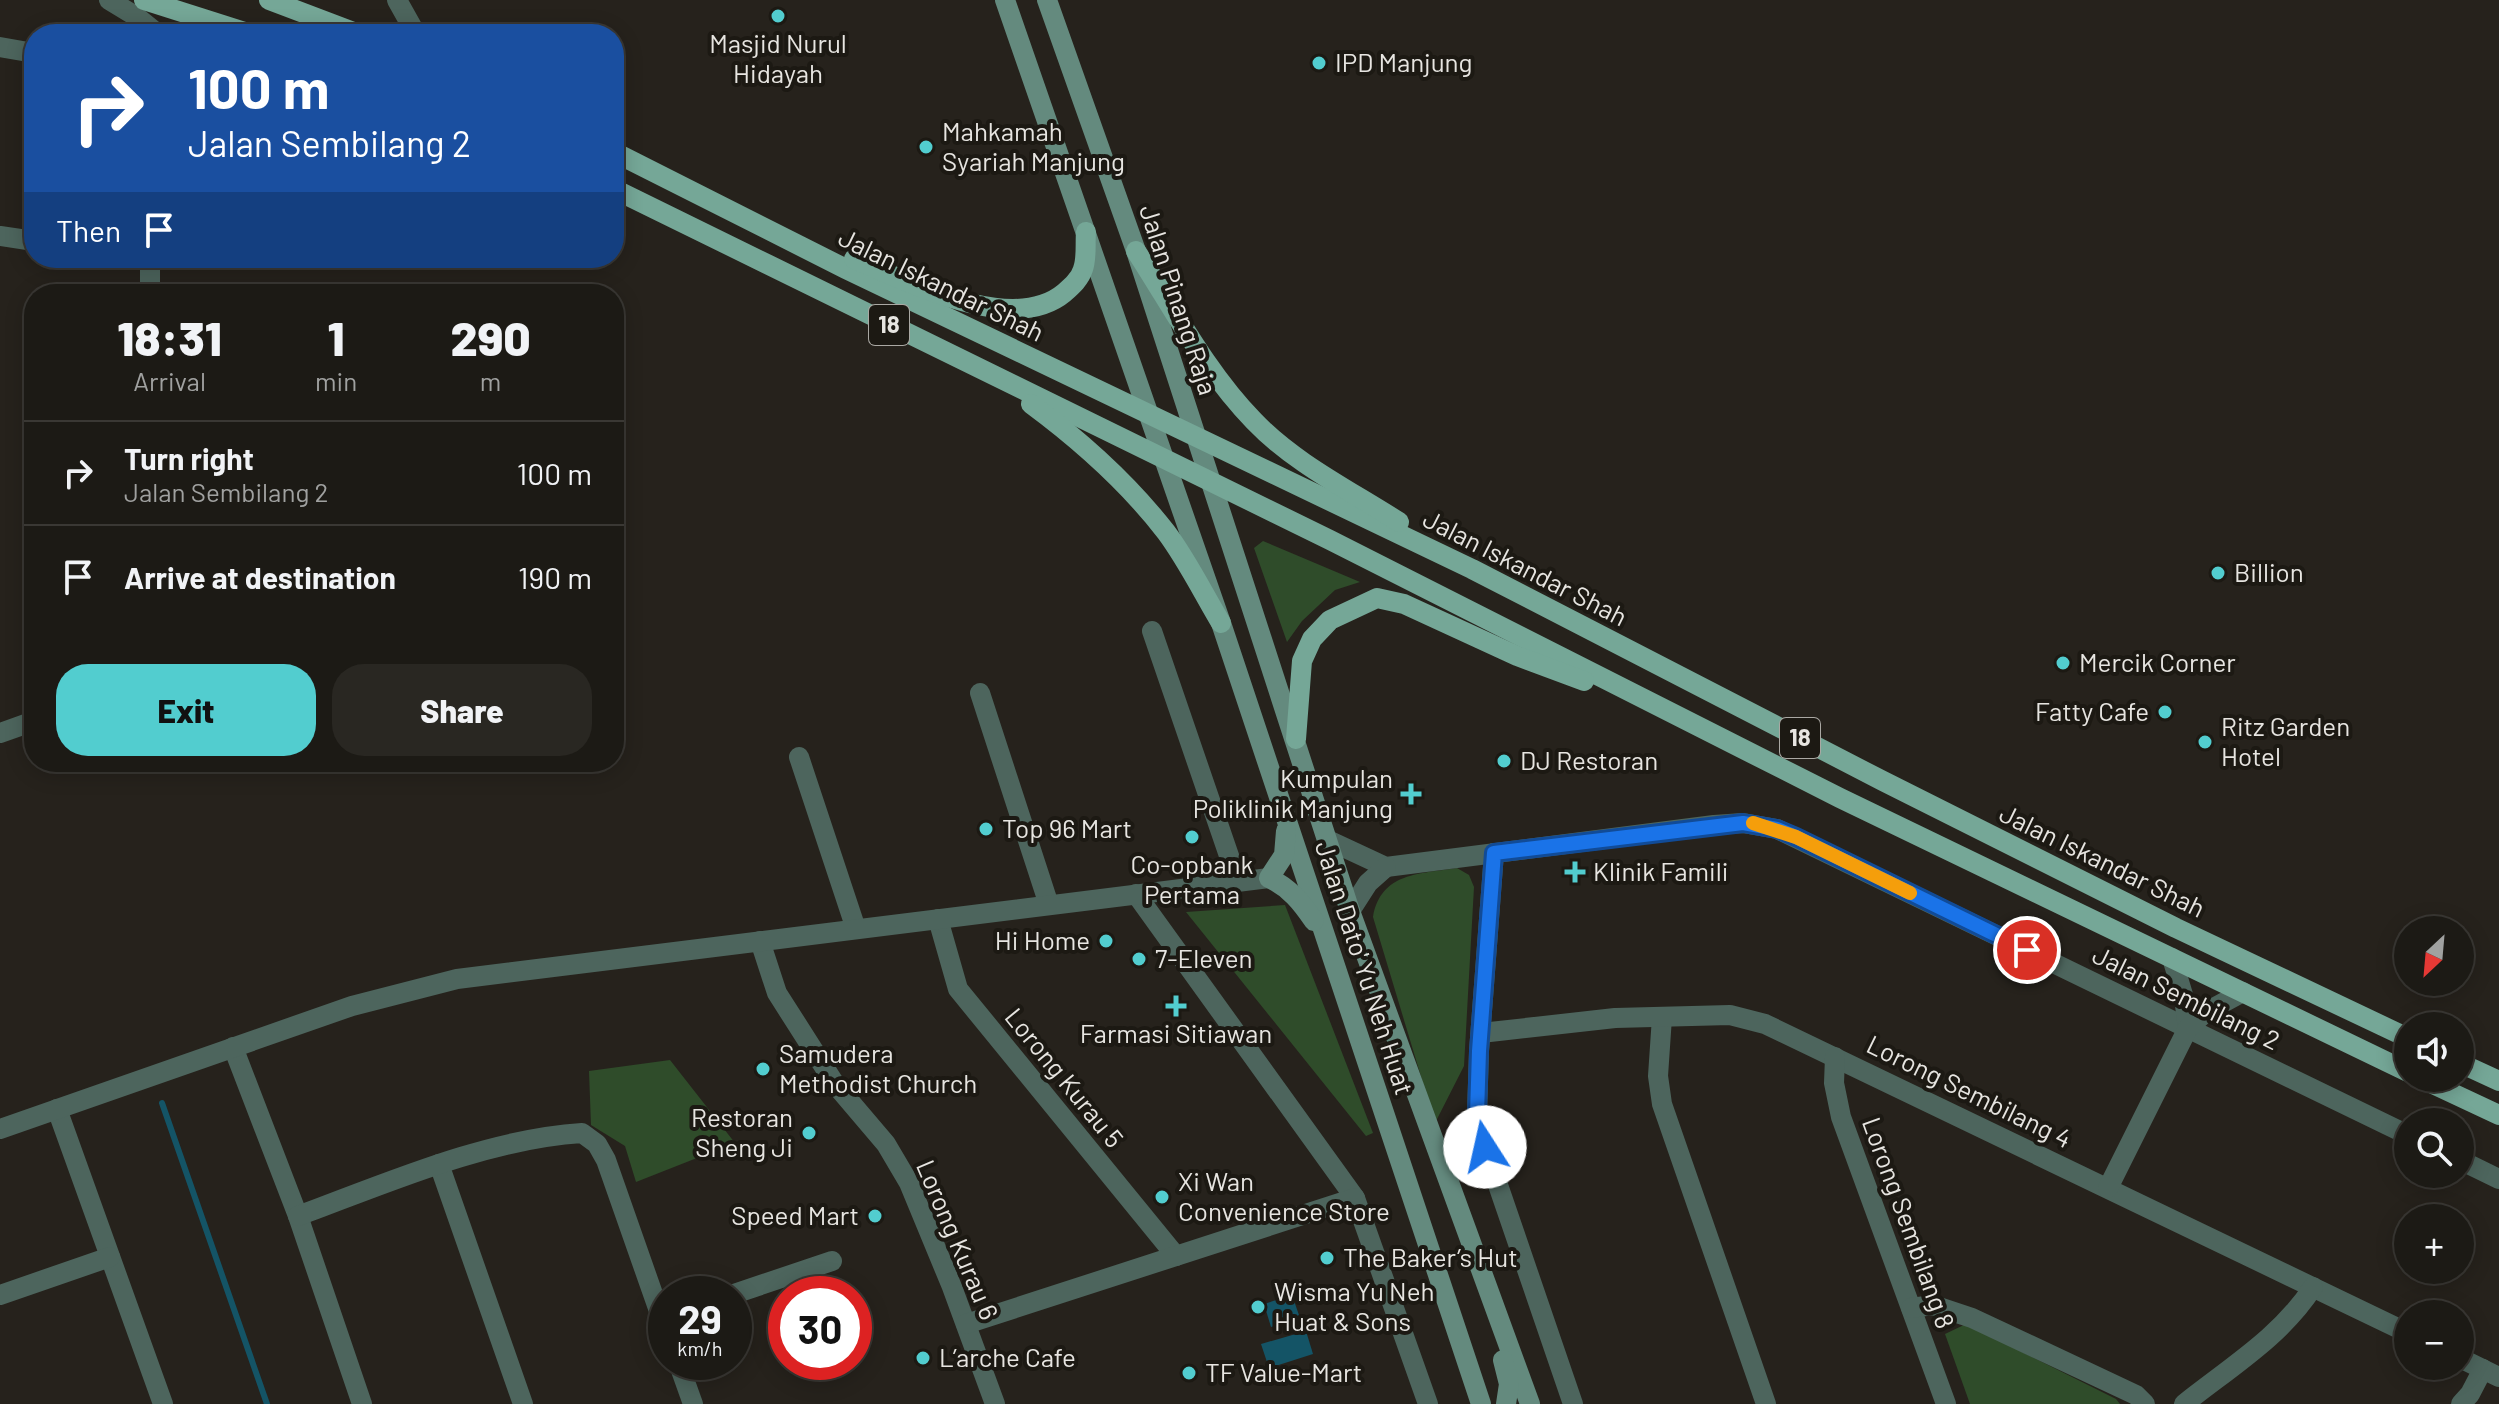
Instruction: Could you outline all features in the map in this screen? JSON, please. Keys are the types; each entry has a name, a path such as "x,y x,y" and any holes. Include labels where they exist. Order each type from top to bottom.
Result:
{"main road":[{"path":"144,0 220,24"},
{"path":"269,0 333,24"},
{"path":"1005,0 1150,415"},
{"name":"Jalan Pinang Raja","path":"1047,0 1136,251 1210,482"},
{"name":"Jalan Iskandar Shah","path":"624,157 846,269 1472,569 2162,921 2394,1031"},
{"name":"18","path":"624,194 1164,459 1840,798 2394,1065"},
{"path":"727,208 946,296 1000,309 1042,305 1066,291 1078,280 1084,267 1086,232"},
{"path":"1136,251 1219,379 1255,423 1293,453 1472,569"},
{"path":"990,374 1090,451 1133,493 1168,534 1221,623"},
{"name":"Jalan Dato' Yu Neh Huat","path":"1150,415 1481,1404"},
{"name":"Jalan Dato' Yu Neh Huat","path":"1210,482 1350,911 1530,1404"},
{"path":"1296,739 1302,661 1312,639 1330,620 1377,598 1404,604 1517,656 1671,713"},
{"path":"1286,818 1284,855 1269,878 1293,893 1326,937"},
{"path":"2474,1069 2499,1081"},
{"path":"2450,1092 2499,1115"},
{"path":"1485,1278 1509,1384 1506,1404"}],"street":[{"path":"109,0 146,24"},
{"path":"397,0 410,24"},
{"path":"0,47 24,51"},
{"path":"0,236 24,240"},
{"path":"1152,631 1238,882"},
{"path":"980,693 1049,905"},
{"path":"0,733 24,725"},
{"path":"799,757 856,929"},
{"name":"Jalan Sembilang 2","path":"1386,867 1714,825 1743,823 1766,826 1796,837 2394,1128"},
{"path":"1328,840 1386,867 1368,883 1350,911"},
{"path":"1494,853 1477,1114 1485,1147 1573,1404"},
{"path":"0,1129 352,1006 457,979 1269,878"},
{"path":"1136,894 1355,1198 1428,1404"},
{"name":"Lorong Kurau 5","path":"938,919 958,989 1176,1256"},
{"name":"Lorong Kurau 6","path":"760,941 777,993 835,1084 886,1144 909,1183 995,1404"},
{"path":"2172,958 2184,998 2188,1028"},
{"path":"2108,1188 2188,1028 2206,1012 2243,992"},
{"name":"Lorong Sembilang 4","path":"1481,1033 1615,1018 1730,1015 1765,1024 2394,1326"},
{"path":"1662,1017 1658,1076 1662,1104 1766,1404"},
{"path":"233,1047 298,1216 362,1404"},
{"name":"Lorong Sembilang 8","path":"1835,1057 1834,1083 1839,1109 1946,1404"},
{"path":"57,1109 110,1257 156,1402"},
{"path":"298,1216 439,1164 536,1139 582,1133 597,1144 606,1160 648,1277"},
{"path":"439,1164 523,1404"},
{"path":"2474,1167 2499,1179"},
{"path":"966,1324 1355,1198"},
{"path":"0,1295 110,1257"},
{"path":"752,1288 832,1261"},
{"path":"2184,1404 2283,1326 2313,1287"},
{"path":"1911,1308 1933,1305 1972,1318 2136,1395 2145,1404"},
{"path":"2461,1404 2491,1373"},
{"path":"684,1380 693,1404"}],"green space":[{"path":"1263,541 1360,582 1335,590 1302,621 1287,642 1254,548"},
{"path":"1457,868 1469,875 1474,887 1464,1066 1435,1123 1373,917 1377,902 1393,883 1416,874"},
{"path":"1285,905 1373,1133 1366,1136 1186,912"},
{"path":"670,1060 735,1143 636,1182 625,1146 591,1125 589,1071"},
{"path":"1966,1324 2116,1399 2120,1404 1970,1404 1945,1334"}],"water":[{"path":"1292,1295 1300,1318 1271,1327 1264,1304"},
{"path":"1306,1331 1313,1354 1269,1368 1261,1344"}],"waterway":[{"path":"162,1103 267,1404"}],"slow traffic":[{"path":"1753,823 1796,837 1910,893"}],"place":[{"name":"Masjid Nurul Hidayah","path":"778,16"},
{"name":"IPD Manjung","path":"1319,63"},
{"name":"Mahkamah Syariah Manjung","path":"926,147"},
{"name":"Billion","path":"2218,573"},
{"name":"Mercik Corner","path":"2063,663"},
{"name":"Fatty Cafe","path":"2165,712"},
{"name":"Ritz Garden Hotel","path":"2205,742"},
{"name":"DJ Restoran","path":"1504,761"},
{"name":"Kumpulan Poliklinik Manjung","path":"1411,794"},
{"name":"Top 96 Mart","path":"986,829"},
{"name":"Co-opbank Pertama","path":"1192,837"},
{"name":"Klinik Famili","path":"1575,872"},
{"name":"Hi Home","path":"1106,941"},
{"name":"7-Eleven","path":"1139,959"},
{"name":"Farmasi Sitiawan","path":"1176,1006"},
{"name":"Samudera Methodist Church","path":"763,1069"},
{"name":"Restoran Sheng Ji","path":"809,1133"},
{"name":"Xi Wan Convenience Store","path":"1162,1197"},
{"name":"Speed Mart","path":"875,1216"},
{"name":"The Baker’s Hut","path":"1327,1258"},
{"name":"Wisma Yu Neh Huat & Sons","path":"1258,1307"},
{"name":"L’arche Cafe","path":"923,1358"},
{"name":"TF Value-Mart","path":"1189,1373"}],"route":[{"path":"1485,1147 1477,1114 1494,853 1714,825 1755,824 1796,837 2027,950"}]}
